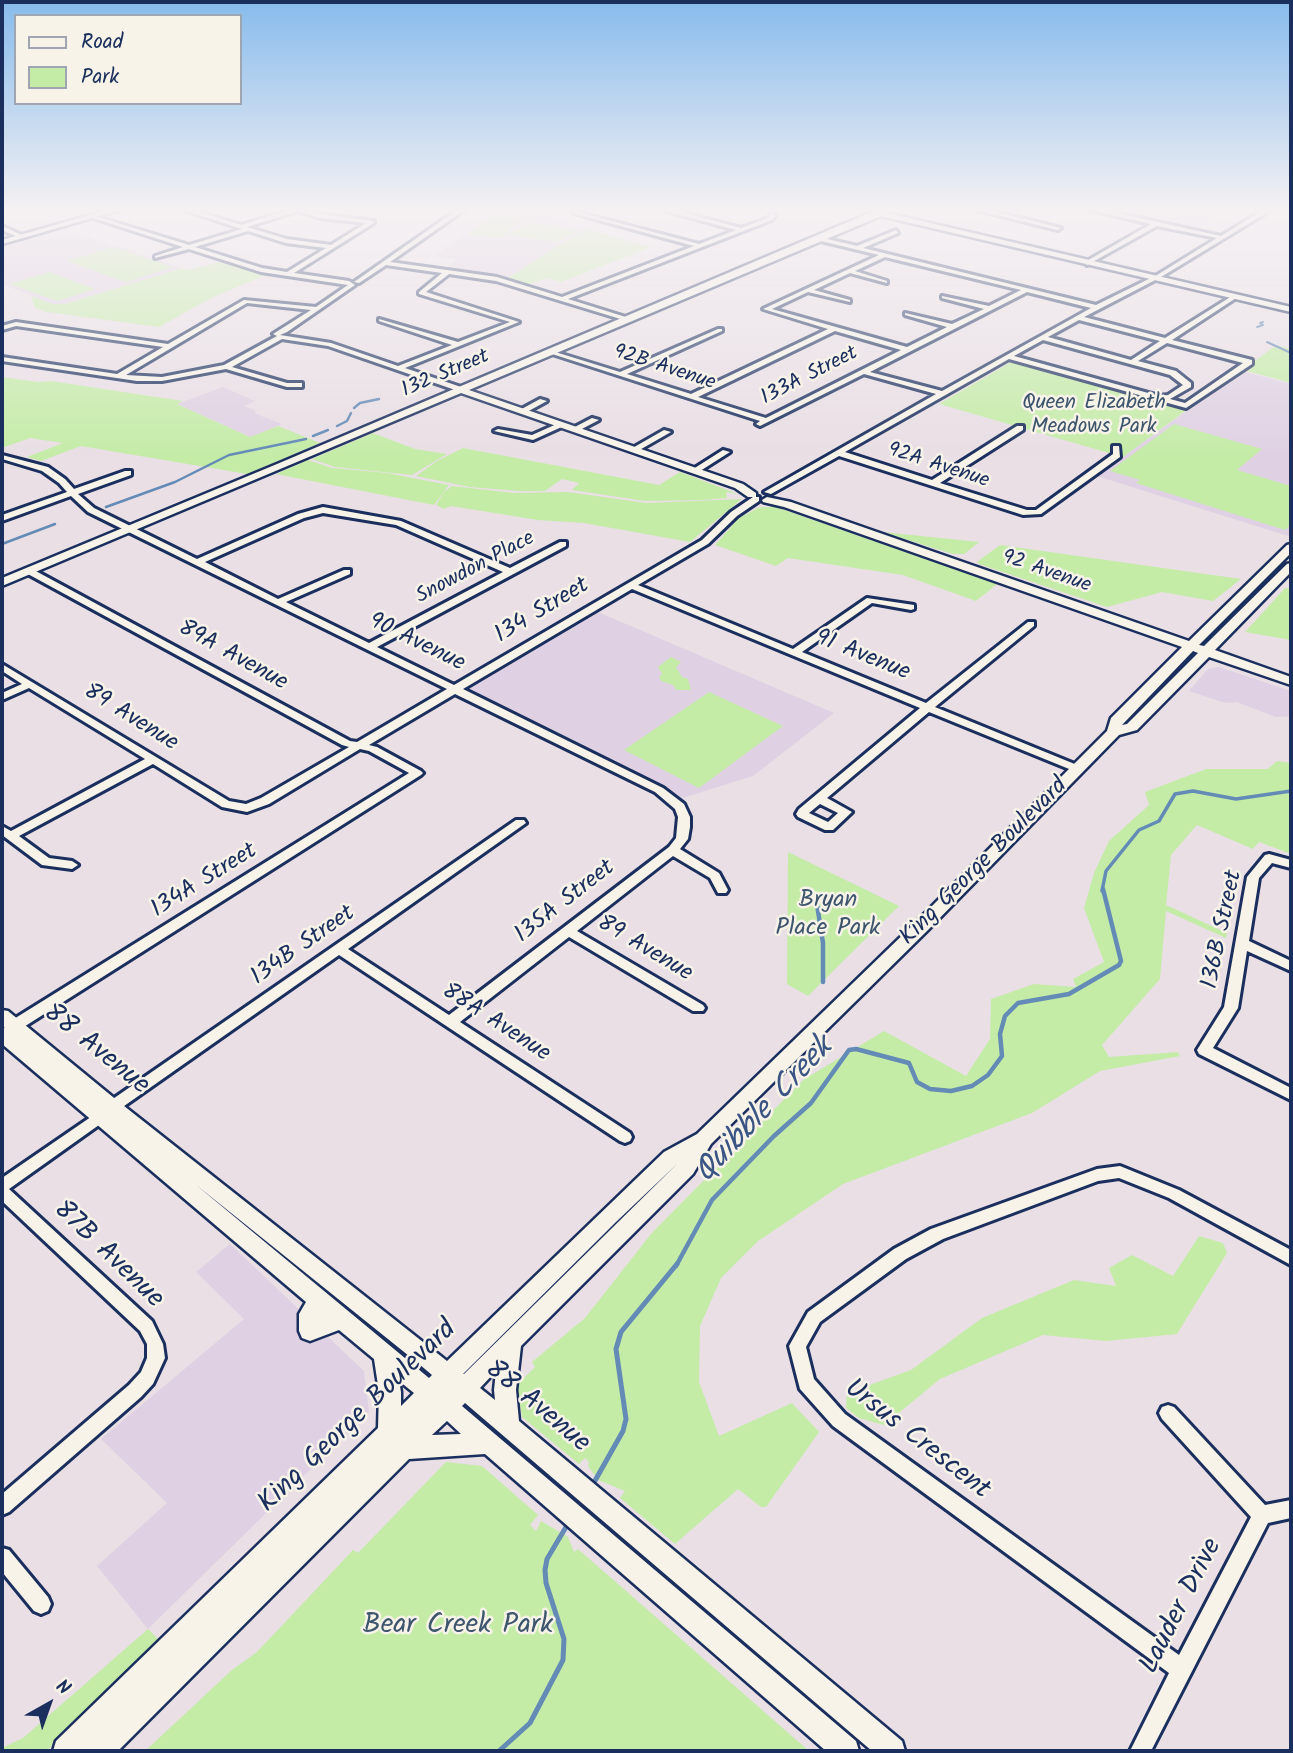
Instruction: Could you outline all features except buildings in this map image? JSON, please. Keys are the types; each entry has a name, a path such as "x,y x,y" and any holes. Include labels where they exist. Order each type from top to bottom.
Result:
{"main road":[{"name":"132 Street","path":"2,582 313,454 692,292"},
{"path":"1212,292 1291,310"},
{"path":"461,390 763,496"},
{"name":"92 Avenue","path":"763,496 1291,681"},
{"name":"King George Boulevard","path":"1114,732 1116,721 1291,547"},
{"name":"King George Boulevard","path":"99,1751 671,1158 704,1139 824,1023 1114,732 1132,727 1291,566"},
{"path":"1157,632 1208,630"},
{"path":"1157,632 1168,642 1177,658"},
{"path":"1223,636 1232,652 1253,667"},
{"path":"1193,666 1226,664 1253,667"},
{"name":"88 Avenue","path":"6,1025 319,1301 310,1314 310,1331 341,1319 384,1355"},
{"name":"88 Avenue","path":"107,1112 456,1382 892,1751"},
{"name":"King George Boulevard","path":"456,1382 511,1342 686,1168 704,1139"},
{"path":"508,1425 505,1390 511,1342"},
{"path":"384,1355 846,1751"},
{"path":"384,1355 397,1441 489,1443"},
{"name":"King George Boulevard","path":"66,1751 397,1441"}],"street":[{"path":"2,359 119,376 177,378 226,367 280,335 340,292"},
{"path":"399,368 516,322 423,292"},
{"path":"539,292 627,319"},
{"path":"562,299 581,292"},
{"path":"804,292 766,309 905,349"},
{"path":"815,292 848,301"},
{"name":"133A Street","path":"763,423 1022,292"},
{"path":"1039,292 1097,307"},
{"name":"134 Street","path":"235,806 247,808 265,801 705,542 734,514 763,496 1127,292"},
{"path":"1132,362 1234,297"},
{"path":"944,298 989,308"},
{"path":"119,376 246,301 316,309"},
{"path":"906,314 954,327"},
{"path":"1008,357 1186,406 1249,362 1079,318"},
{"path":"381,320 459,345"},
{"path":"2,328 16,324 169,346"},
{"path":"692,397 834,328"},
{"path":"622,374 720,330"},
{"path":"280,335 330,344 461,390"},
{"path":"1042,338 1173,373 1188,385 1209,391"},
{"name":"92B Avenue","path":"550,352 692,397 763,423"},
{"path":"226,367 287,385 299,385"},
{"path":"863,372 943,394"},
{"path":"1157,398 1170,397 1188,385"},
{"path":"522,411 543,401"},
{"path":"575,429 595,420"},
{"path":"498,431 533,438 562,425"},
{"path":"932,484 1020,428"},
{"path":"634,450 667,432"},
{"name":"92A Avenue","path":"839,453 1027,513 1038,512 1117,455 1116,448"},
{"path":"694,471 726,452"},
{"name":"90 Avenue","path":"2,457 45,469 62,481 72,494 91,510 660,790 680,807 684,817 682,839 673,850"},
{"path":"2,518 128,473"},
{"path":"196,563 301,516 323,510 398,523 510,572"},
{"name":"Snowdon Place","path":"370,647 563,544"},
{"name":"89A Avenue","path":"29,571 346,743 373,749 417,773"},
{"path":"278,603 347,572"},
{"name":"91 Avenue","path":"630,585 1078,769"},
{"path":"795,652 870,600 885,600 911,607"},
{"path":"819,799 1031,624"},
{"name":"89 Avenue","path":"2,667 152,760 226,804 235,806"},
{"path":"2,697 30,684"},
{"path":"72,865 46,862 6,833 152,760"},
{"name":"134A Street","path":"6,1025 417,773"},
{"name":"134B Street","path":"2,1186 520,822"},
{"path":"673,850 715,876 722,890"},
{"name":"135A Street","path":"450,1022 673,850"},
{"name":"136B Street","path":"1291,864 1269,858 1253,877 1231,1008 1204,1050 1291,1094"},
{"name":"89 Avenue","path":"568,931 698,1008"},
{"path":"1243,944 1291,967"},
{"name":"88A Avenue","path":"340,950 625,1137"},
{"name":"Ursus Crescent","path":"1182,1670 839,1420 806,1383 797,1346 814,1317 900,1254 937,1234 1097,1175 1120,1172 1174,1194 1291,1258"},
{"name":"87B Avenue","path":"2,1192 146,1326 155,1344 153,1368 135,1391 2,1506"},
{"path":"1168,1413 1262,1515 1291,1508"},
{"name":"Lauder Drive","path":"1140,1751 1262,1515"},
{"path":"2,1557 41,1604"}],"shaded area":[{"path":"22,292 104,292 57,306"},
{"path":"1241,371 1291,384 1291,533 1288,536 1097,476"},
{"path":"223,387 255,401 244,406 256,411 254,413 282,424 251,437 177,404"},
{"path":"598,612 834,713 753,776 682,798 665,786 467,690"},
{"path":"1219,667 1291,691 1291,716 1276,717 1237,702 1225,703 1189,691 1208,669"},
{"path":"230,1244 364,1371 369,1412 148,1629 97,1566 167,1503 101,1439 244,1319 196,1272"}],"green space":[{"path":"32,292 86,292 57,301"},
{"path":"105,292 226,292 159,327 47,312 35,308 31,296 53,304 65,304"},
{"path":"1276,345 1291,349 1291,383 1243,370"},
{"name":"Queen Elizabeth Meadows Park","path":"1013,361 1188,409 1123,457 939,404"},
{"path":"2,377 51,381 183,401 177,404 250,437 278,426 320,443 247,474 81,446 41,461 27,457 63,443 30,438 2,448"},
{"path":"1174,424 1262,449 1237,470 1291,486 1291,524 1285,530 1136,483 1140,480 1110,471"},
{"path":"373,433 415,449 447,454 412,475 335,467 312,459"},
{"path":"463,448 659,485 680,472 738,494 726,492 727,498 702,500 645,501 572,490 579,483 562,479 545,491 519,491 470,487 416,476 437,461"},
{"path":"308,460 332,468 387,473 449,485 434,505 276,474"},
{"path":"452,486 514,493 568,492 646,503 742,499 690,542 584,523 538,520 451,506 444,509 436,505 444,492"},
{"path":"760,507 776,507 997,584 976,601 903,575 788,558 776,566 715,545 739,518"},
{"path":"882,532 979,542 964,554 953,554"},
{"path":"1000,545 1241,579 1213,601 1162,592 1107,607 977,562"},
{"path":"1285,588 1291,589 1291,640 1245,632"},
{"path":"671,657 681,662 676,667 682,677 688,679 691,690 676,690 673,685 661,681 659,677 662,674 658,667"},
{"path":"709,692 783,726 699,788 624,750"},
{"path":"1277,761 1291,763 1291,854 1259,842 1253,849 1197,825 1171,855 1166,905 1227,933 1226,938 1166,911 1160,979 1102,1045 1109,1057 1178,1052 1180,1056 1100,1071 1032,1113 843,1184 758,1241 721,1278 700,1326 699,1382 719,1436 792,1403 819,1432 766,1507 761,1507 738,1489 675,1544 620,1498 625,1491 598,1480 585,1458 579,1464 522,1417 517,1385 535,1367 532,1362 585,1318 651,1234 803,1080 884,1031 966,1076 990,1039 991,999 1034,984 1076,987 1073,979 1104,962 1084,908 1094,873 1109,841 1149,805 1145,792 1206,769 1268,769"},
{"name":"Bryan Place Park","path":"788,852 899,906 808,996 787,984"},
{"path":"1199,1236 1223,1243 1227,1253 1177,1334 1106,1341 1043,1335 940,1379 884,1425 859,1418 846,1408 847,1393 911,1370 982,1318 1074,1280 1116,1286 1109,1268 1132,1255 1173,1276"},
{"name":"Bear Creek Park","path":"446,1462 482,1466 538,1515 530,1525 536,1531 541,1521 568,1537 574,1552 578,1549 809,1751 145,1751 232,1670 257,1652 353,1550 358,1553"},
{"path":"148,1629 161,1642 46,1751 2,1751 2,1748 23,1738"}],"waterway":[{"path":"1257,327 1263,325 1260,323 1263,322"},
{"path":"1267,342 1291,353"},
{"path":"354,408 360,403 379,399"},
{"path":"337,426 347,421 351,413"},
{"path":"313,436 328,430"},
{"path":"106,507 175,482 229,455 306,439"},
{"path":"2,544 55,524"},
{"name":"Quibble Creek","path":"1102,891 1106,871 1139,830 1159,821 1175,794 1193,791 1236,799 1291,791"},
{"name":"Quibble Creek","path":"676,1266 712,1200 774,1136 811,1103 849,1050 856,1049 909,1063 917,1082 930,1089 951,1091 972,1086 988,1075 1002,1056 1000,1034 1005,1016 1018,1003 1069,994 1119,965 1121,961 1103,889"},
{"path":"816,898 823,943 823,982"},
{"name":"Quibble Creek","path":"592,1486 623,1431 626,1419 616,1349 621,1332 677,1264"},
{"name":"Quibble Creek","path":"499,1751 530,1723 563,1660 564,1639 546,1583 545,1570 547,1559 569,1522"}]}
